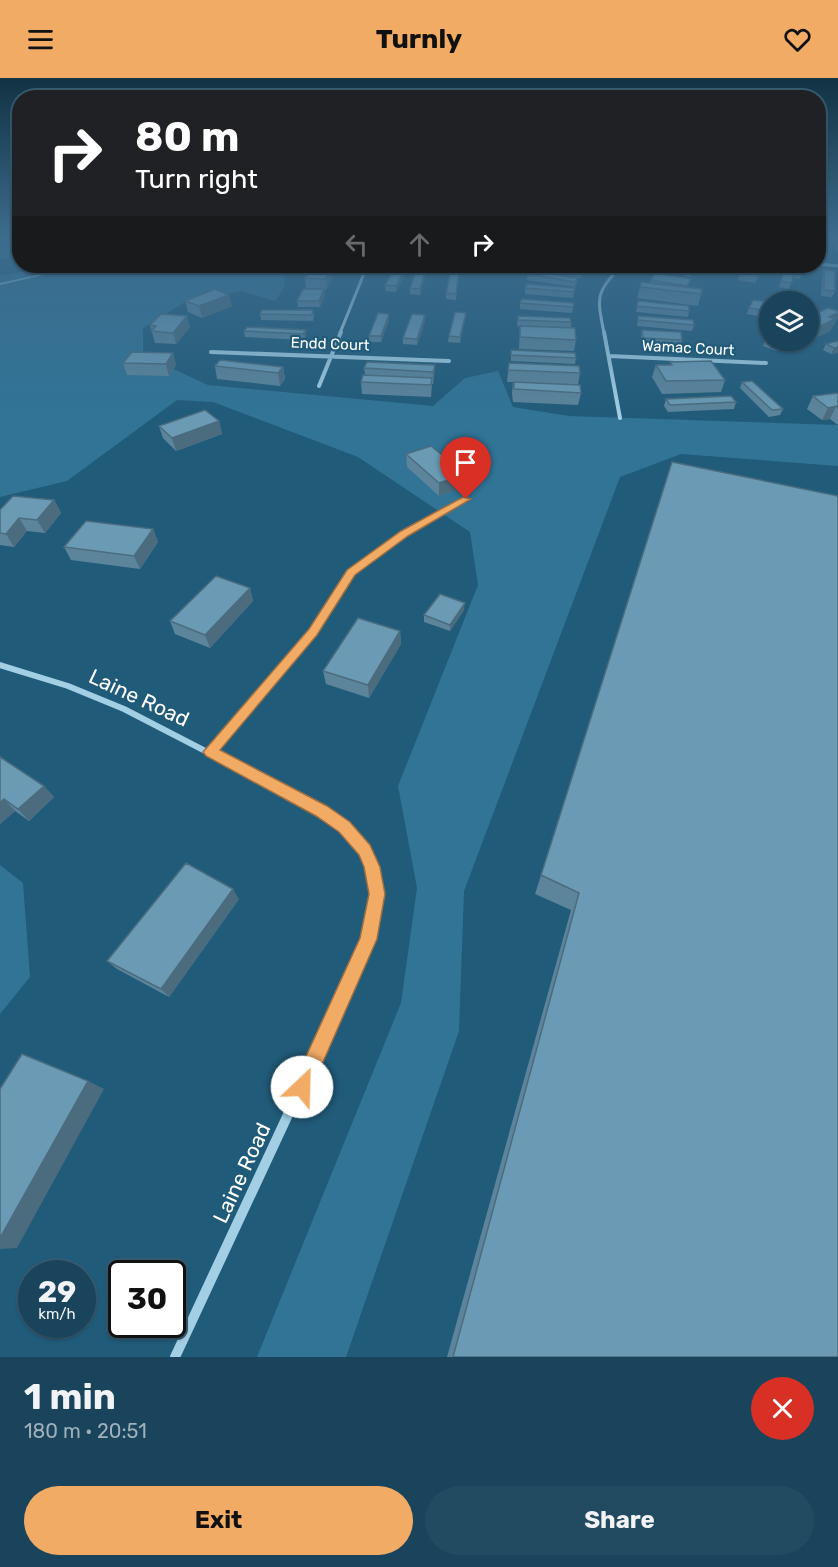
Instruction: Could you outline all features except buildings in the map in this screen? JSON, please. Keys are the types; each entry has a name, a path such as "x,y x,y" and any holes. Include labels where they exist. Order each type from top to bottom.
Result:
{"street":[{"path":"319,386 354,297"},
{"path":"599,297 598,311 620,418"},
{"name":"Endd Court","path":"211,352 448,361"},
{"name":"Wamac Court","path":"609,356 766,363"},
{"name":"Laine Road","path":"0,665 68,686 124,709 322,811 345,827 364,850 372,867 377,894 368,939 292,1108 175,1357"}],"lane":[{"path":"211,752 313,632 351,573 404,534 466,499"}],"shaded area":[{"path":"0,297 213,297 185,302 143,328 143,355 208,385 433,406 465,378 498,371 513,407 569,416 838,425 838,466 681,454 620,477 464,891 459,1031 346,1357 257,1357 401,1003 417,888 398,786 478,585 470,532 358,457 213,402 177,400 67,481 0,497"},
{"path":"261,297 278,297 275,301"},
{"path":"0,865 23,883 30,977 0,1014"}],"route":[{"path":"302,1087 368,939 377,894 372,867 364,850 345,827 322,811 211,752 313,632 351,573 404,534 466,499"}]}
